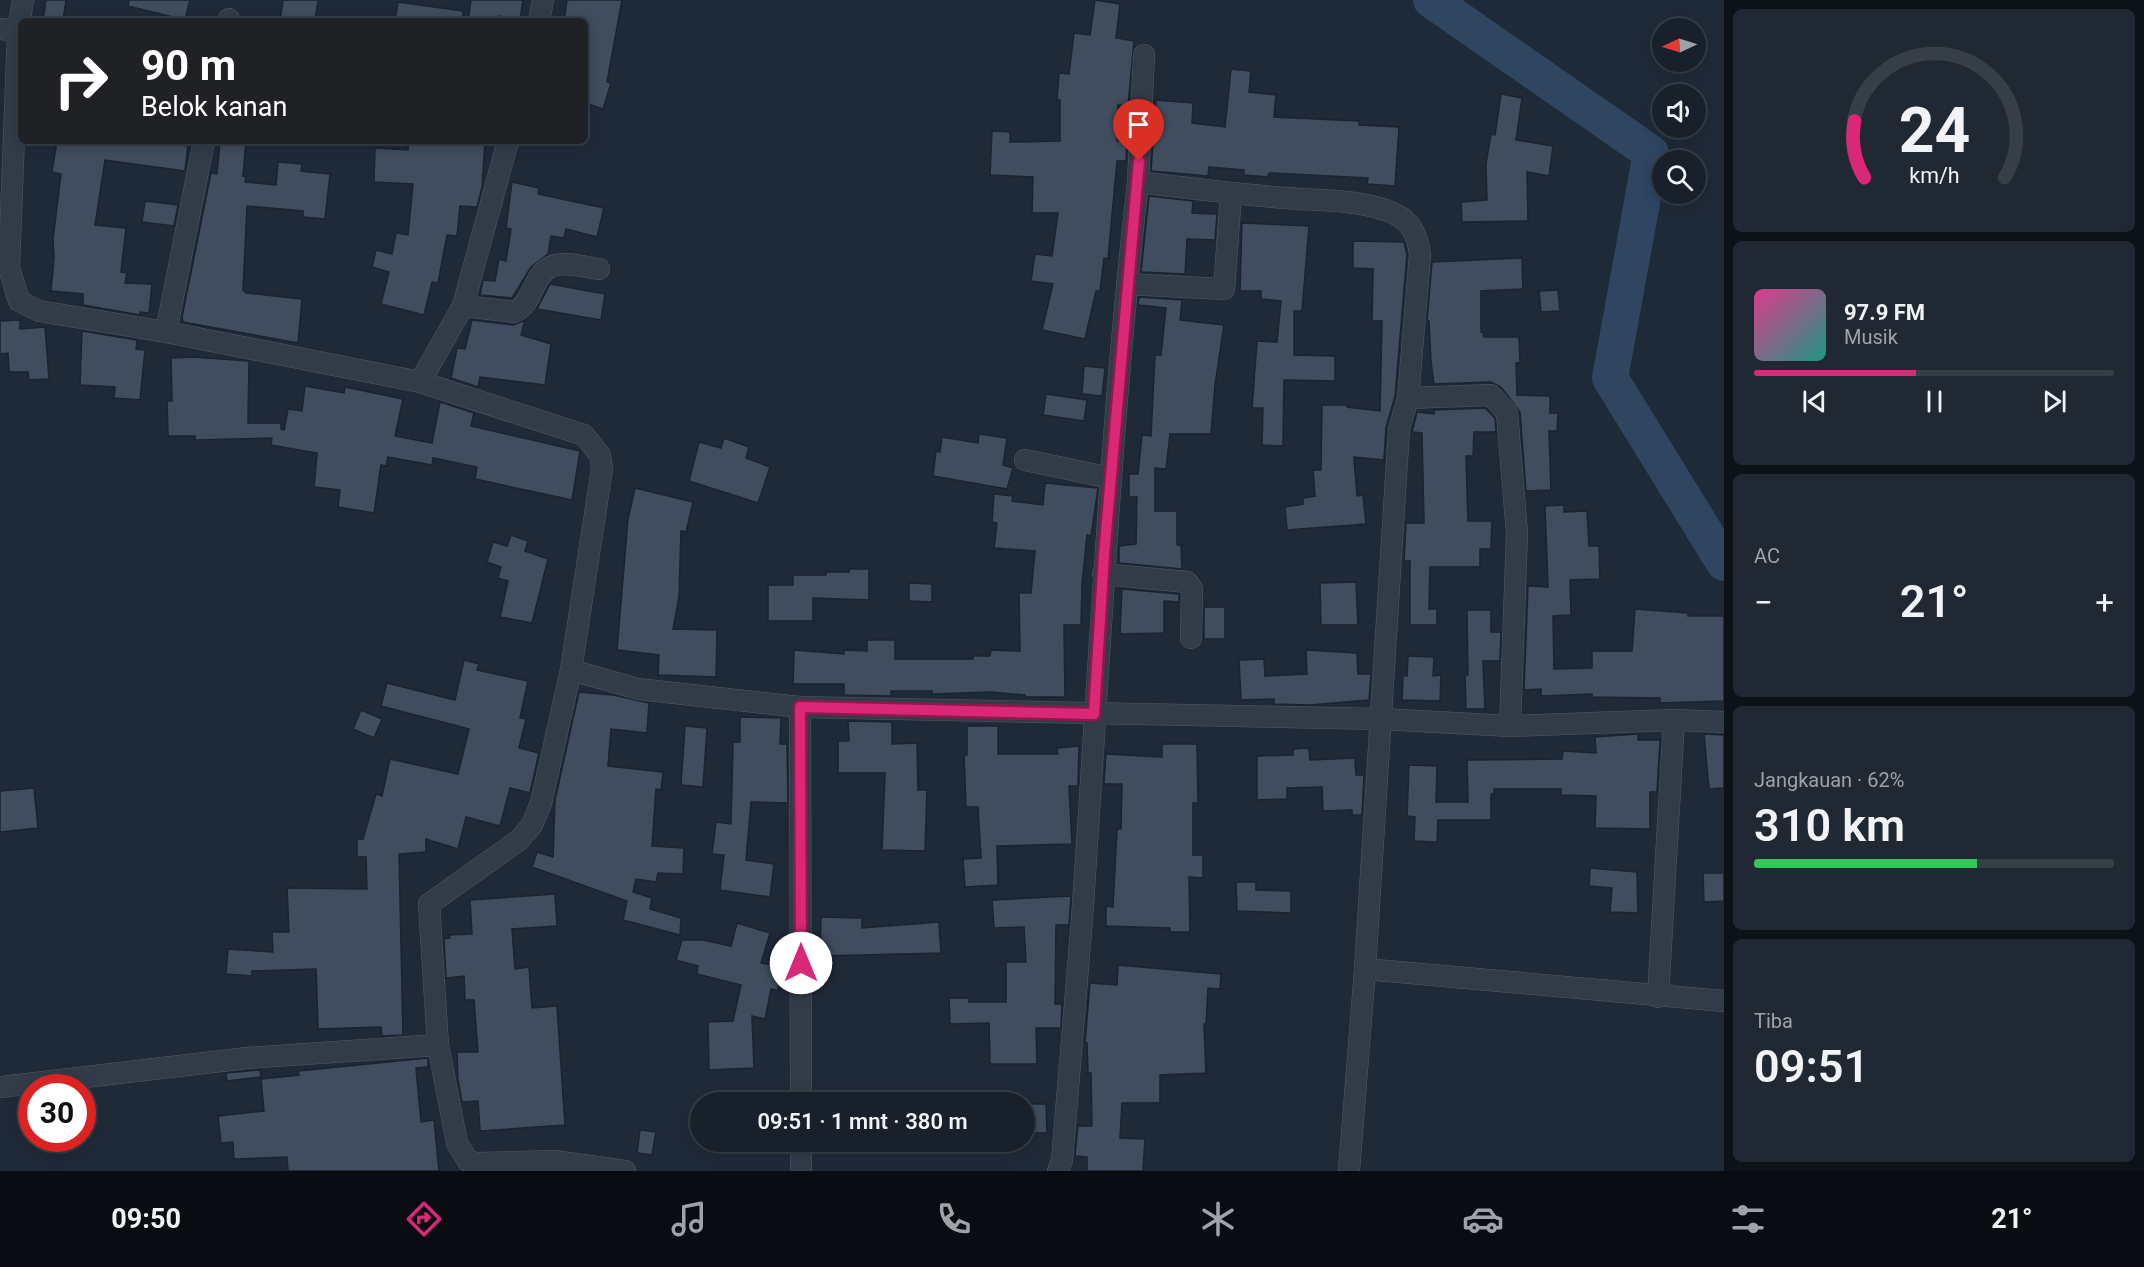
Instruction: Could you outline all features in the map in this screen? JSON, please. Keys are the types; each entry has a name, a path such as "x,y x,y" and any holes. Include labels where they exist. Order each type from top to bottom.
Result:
{"street":[{"path":"23,0 9,30 9,268 19,301 39,311 166,332 420,382 569,428 584,435 600,455 600,486 572,670 541,803 532,825 519,840 429,904 438,1045 457,1143 468,1161 477,1163 554,1161 625,1171"},
{"path":"540,18 543,0"},
{"path":"1058,1171 1062,1160 1081,931 1103,574 1127,284 1138,182 1144,55"},
{"path":"166,332 203,144"},
{"path":"420,382 463,306 507,144"},
{"path":"1138,182 1231,194 1362,205 1395,214 1411,226 1418,237 1420,255 1408,398 1398,429 1365,969 1349,1171"},
{"path":"1127,284 1218,291 1224,289 1231,194"},
{"path":"463,306 514,312 529,299 542,273 552,266 564,264 599,269"},
{"path":"1408,398 1491,395 1507,412 1517,533 1510,726"},
{"path":"1025,460 1111,478"},
{"path":"1103,574 1187,582 1192,589 1191,638"},
{"path":"572,670 638,689 800,707 1381,719 1510,726 1674,720 1724,722"},
{"path":"800,707 801,1092"},
{"path":"1658,997 1674,720"},
{"path":"1365,969 1658,997 1724,1001"},
{"path":"0,1087 247,1058 438,1045"},
{"path":"801,1152 801,1171"}],"building":[{"path":"46,0 66,0 63,18 43,18"},
{"path":"129,0 190,0 186,18 128,6"},
{"path":"283,0 318,0 315,18 280,18"},
{"path":"471,0 523,0 520,18 498,16 498,18 468,18"},
{"path":"567,0 622,0 607,82 611,83 603,109 588,104 588,18 564,18"},
{"path":"1095,0 1120,4 1116,38 1134,41 1128,106 1118,105 1117,141 1127,141 1126,161 1117,161 1108,259 1104,258 1100,291 1096,291 1085,339 1042,330 1053,284 1031,281 1035,254 1052,256 1058,213 1032,213 1033,177 990,175 992,131 1010,132 1010,142 1060,141 1060,100 1057,100 1059,73 1069,74 1074,33 1090,35"},
{"path":"398,2 463,11 463,18 395,18"},
{"path":"1231,69 1251,71 1249,92 1276,95 1274,117 1359,121 1359,125 1399,127 1395,186 1367,184 1368,178 1269,173 1268,177 1244,175 1244,170 1209,167 1208,176 1151,171 1156,100 1193,103 1192,123 1225,127"},
{"path":"1501,94 1522,98 1516,140 1553,146 1549,176 1527,172 1528,221 1462,222 1461,202 1487,200 1486,164 1491,134 1495,135"},
{"path":"57,144 188,146 185,171 105,160 95,225 126,228 121,272 127,273 125,283 152,284 149,313 140,312 140,315 83,305 83,294 51,291 53,239 61,174 52,172"},
{"path":"220,144 246,144 243,176 246,177 245,182 276,185 278,162 302,164 301,171 330,174 325,219 303,217 303,211 247,206 243,290 246,293 302,299 298,343 183,322 182,317 211,173 217,174"},
{"path":"409,144 485,144 482,187 477,207 460,206 457,236 447,235 438,283 432,282 424,315 381,304 389,272 372,267 376,250 392,254 396,233 408,235 413,184 374,182 375,148 408,150"},
{"path":"512,182 539,188 538,194 604,208 597,237 566,229 564,238 551,236 548,254 531,267 512,298 480,295 483,280 495,281 499,259 506,261 511,229 506,228"},
{"path":"1149,196 1193,201 1192,213 1217,214 1215,240 1187,239 1185,274 1141,272"},
{"path":"145,201 178,205 174,226 142,222"},
{"path":"1242,223 1309,226 1302,311 1294,311 1294,355 1335,356 1335,381 1284,380 1283,446 1262,445 1263,408 1252,408 1257,341 1277,342 1281,301 1261,299 1261,291 1240,291"},
{"path":"1353,241 1404,242 1407,255 1395,396 1386,428 1384,460 1354,457 1357,496 1363,495 1366,524 1287,530 1285,507 1303,504 1303,498 1315,496 1313,470 1321,470 1322,405 1347,405 1347,407 1380,411 1382,321 1372,321 1373,269 1353,268"},
{"path":"1522,258 1523,289 1481,291 1481,332 1484,337 1519,337 1520,363 1516,363 1517,395 1550,396 1550,413 1558,413 1557,431 1549,431 1551,490 1526,491 1520,412 1501,387 1491,382 1434,384 1431,362 1429,321 1427,321 1432,262"},
{"path":"550,284 605,294 601,320 537,309"},
{"path":"1558,290 1560,311 1541,312 1539,291"},
{"path":"1139,297 1182,300 1180,320 1224,325 1215,385 1211,434 1170,434 1166,469 1155,468 1155,511 1177,511 1177,545 1181,545 1182,569 1119,563 1119,546 1136,544 1137,497 1129,497 1129,474 1138,474 1142,435 1151,436 1155,355 1161,355 1166,308 1138,305"},
{"path":"20,320 20,329 45,327 49,379 29,380 28,372 9,372 8,353 0,354 0,321"},
{"path":"472,320 513,325 525,320 521,335 551,344 545,385 480,377 478,387 451,378 457,348 465,349"},
{"path":"82,331 137,340 136,349 145,350 140,400 114,398 115,387 80,385"},
{"path":"194,357 249,361 248,423 281,423 281,429 284,430 288,409 302,411 305,386 344,393 345,387 403,399 395,436 432,443 440,402 474,413 471,426 580,451 572,500 475,479 477,467 433,458 432,465 388,457 386,466 381,465 374,513 338,507 340,490 314,487 317,453 271,445 272,438 195,440 195,436 168,436 167,401 172,401 171,358"},
{"path":"1084,366 1105,368 1102,396 1082,394"},
{"path":"1046,394 1087,400 1084,421 1043,415"},
{"path":"1485,408 1495,418 1496,432 1474,432 1473,456 1466,456 1468,521 1492,521 1491,549 1480,549 1480,567 1430,567 1429,609 1437,609 1437,625 1410,625 1410,561 1404,561 1406,523 1424,523 1422,433 1412,432 1417,412 1434,414 1434,410"},
{"path":"979,434 1007,438 1003,465 1013,468 1007,489 933,476 936,451 940,452 942,437 978,443"},
{"path":"724,438 749,447 746,458 770,467 758,503 689,481 699,442 721,448"},
{"path":"1045,483 1098,488 1091,536 1087,535 1081,625 1064,625 1065,697 1025,697 1025,695 990,692 932,694 932,691 891,691 891,696 844,695 844,684 793,684 794,650 844,654 844,650 867,651 867,640 895,640 895,659 973,659 973,656 990,656 991,650 1020,651 1019,593 1031,593 1035,551 994,548 997,523 992,522 994,494 1013,496 1012,501 1043,505"},
{"path":"635,488 693,502 686,532 681,531 679,597 673,629 717,630 716,677 658,675 659,655 617,650 628,519"},
{"path":"1564,505 1564,512 1587,511 1589,546 1599,546 1600,579 1570,580 1571,615 1553,616 1554,669 1592,668 1592,651 1632,651 1635,609 1688,613 1688,616 1724,616 1724,701 1660,703 1660,698 1592,697 1592,694 1541,696 1541,689 1524,690 1528,586 1548,587 1545,506"},
{"path":"511,535 528,541 525,551 548,559 532,623 500,617 508,581 498,578 501,567 487,562 493,542 507,546"},
{"path":"849,569 869,569 869,600 813,598 813,621 768,621 768,585 793,585 793,575 826,575 826,572 849,572"},
{"path":"1356,582 1358,625 1321,625 1320,583"},
{"path":"909,583 932,584 932,602 909,601"},
{"path":"1122,589 1179,594 1179,602 1164,601 1164,633 1120,634"},
{"path":"1204,607 1225,607 1225,639 1204,639"},
{"path":"1467,610 1491,610 1491,632 1501,632 1500,661 1483,661 1485,709 1466,709"},
{"path":"1306,650 1357,653 1358,674 1371,674 1369,700 1310,705 1274,704 1274,699 1241,700 1239,660 1264,659 1265,676 1307,674"},
{"path":"1408,656 1434,657 1433,676 1441,675 1440,701 1402,700 1403,675 1407,676"},
{"path":"464,660 479,664 477,670 528,681 520,718 526,719 519,748 539,753 530,793 510,788 500,826 466,817 458,849 426,839 426,852 399,854 403,1035 382,1036 381,1027 318,1029 316,969 252,971 252,976 226,974 228,949 273,952 272,932 289,932 287,888 367,889 366,857 357,857 357,839 363,839 376,794 382,796 390,759 458,774 469,729 381,706 387,683 455,700"},
{"path":"579,692 613,695 649,703 647,733 611,729 608,766 663,772 661,790 656,789 652,846 684,848 683,874 658,873 656,882 636,879 633,892 652,898 650,909 681,918 680,935 623,920 627,901 532,867 537,852 553,857 555,800"},
{"path":"361,710 382,719 374,738 353,729"},
{"path":"740,717 781,718 780,744 787,744 788,803 751,802 746,860 774,864 770,897 720,890 724,855 712,854 716,822 731,824 733,742 740,742"},
{"path":"848,721 892,722 892,744 917,743 918,790 927,790 925,851 882,850 885,773 838,773 838,741 849,741"},
{"path":"685,726 707,728 703,787 681,785"},
{"path":"967,726 998,726 998,754 1058,754 1057,748 1079,746 1078,786 1069,786 1072,844 997,846 998,885 965,887 963,859 981,858 978,807 966,807 964,755 967,755"},
{"path":"1638,734 1638,740 1660,740 1657,792 1650,792 1650,829 1595,828 1596,796 1561,795 1561,789 1494,789 1494,794 1491,794 1491,820 1438,820 1437,842 1414,841 1415,817 1407,816 1409,765 1437,766 1436,802 1468,802 1467,760 1562,759 1563,751 1596,753 1595,737"},
{"path":"1704,734 1724,735 1724,788 1709,789"},
{"path":"1162,744 1197,744 1198,803 1193,803 1193,855 1203,855 1203,878 1189,877 1190,932 1170,932 1170,928 1106,926 1106,906 1113,907 1117,829 1121,829 1122,784 1104,784 1106,754 1162,757"},
{"path":"1309,748 1310,760 1355,758 1356,775 1364,775 1362,815 1352,815 1352,810 1323,811 1322,787 1287,788 1287,799 1257,800 1257,756 1293,755 1293,749"},
{"path":"34,788 38,828 0,832 0,791"},
{"path":"1590,868 1637,872 1638,913 1610,912 1612,888 1589,886"},
{"path":"1703,873 1724,873 1724,901 1704,902"},
{"path":"1236,882 1256,882 1256,890 1291,891 1291,913 1237,911"},
{"path":"555,894 557,926 512,929 515,969 529,967 532,1008 557,1006 565,1125 480,1131 478,1101 462,1102 458,1080 457,1052 478,1052 474,1000 465,1000 464,976 446,978 444,939 450,938 449,935 472,934 470,900"},
{"path":"1071,896 1069,925 1056,925 1055,1004 1062,1004 1061,1028 1036,1028 1037,1064 990,1064 989,1023 950,1024 949,998 969,998 969,1002 1006,1002 1006,962 1026,962 1024,927 994,928 992,900"},
{"path":"821,917 862,918 862,928 939,922 941,953 820,956"},
{"path":"737,923 770,933 761,963 781,966 778,990 771,989 765,1019 752,1016 754,1068 709,1070 708,1022 733,1021 741,985 697,974 698,966 676,960 682,940 703,940 731,946"},
{"path":"1118,965 1221,974 1220,989 1208,988 1206,1024 1204,1024 1206,1073 1160,1075 1160,1103 1122,1103 1120,1138 1145,1139 1143,1171 1087,1171 1087,1157 1075,1156 1078,1126 1092,1126 1091,1073 1088,1073 1087,1043 1085,1043 1090,983 1117,985"},
{"path":"428,1058 428,1067 416,1068 421,1122 434,1120 439,1171 288,1171 287,1157 234,1159 233,1142 221,1143 218,1116 264,1111 261,1079 299,1075 298,1071"},
{"path":"260,1070 261,1077 227,1081 226,1073"},
{"path":"1035,1104 1046,1104 1047,1133 1035,1133"},
{"path":"640,1130 656,1132 652,1155 637,1153"}],"waterway":[{"path":"1431,0 1651,153 1610,378 1724,563"}],"route":[{"path":"801,963 800,707 1094,714 1104,555 1139,161"}]}
